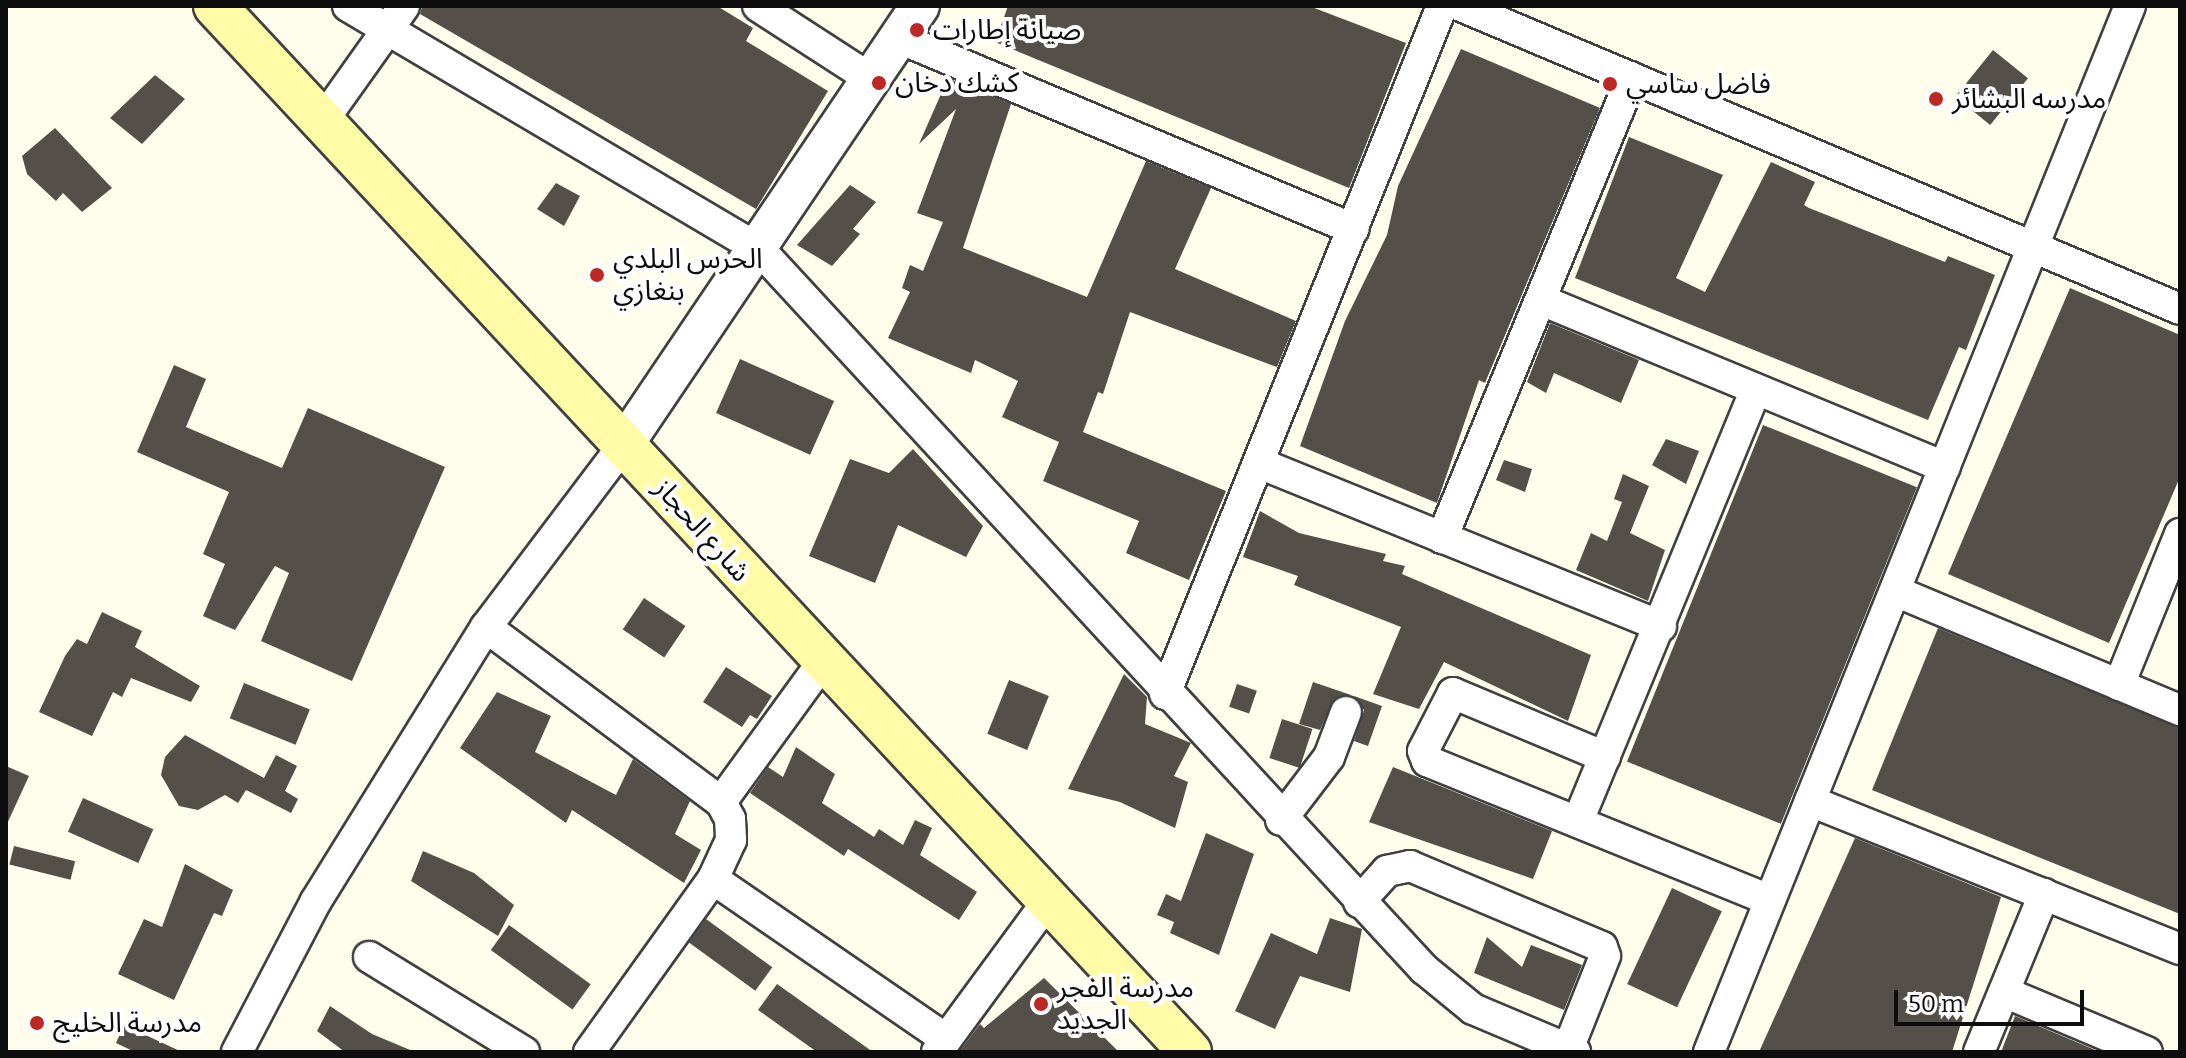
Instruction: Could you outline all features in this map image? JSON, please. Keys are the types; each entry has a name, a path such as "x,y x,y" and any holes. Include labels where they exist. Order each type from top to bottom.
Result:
{"main road":[{"name":"شارع الحجاز","path":"215,6 321,123 625,443 822,663 1190,1052"}],"street":[{"path":"348,6 386,34 760,250 1281,820 1359,902 1448,991 1572,1051 1605,956 1602,947 1410,866 1387,871 1359,902"},
{"path":"321,123 404,6"},
{"path":"758,6 798,17 871,79"},
{"path":"237,1052 316,901 486,627 625,443 760,250 920,6"},
{"path":"1165,694 1442,6"},
{"path":"1461,6 2032,250 2180,309"},
{"path":"1709,1052 2130,6"},
{"path":"899,38 1354,229"},
{"path":"1442,538 1632,78"},
{"path":"1541,300 1945,467"},
{"path":"1578,821 1756,390"},
{"path":"1259,463 1661,626"},
{"path":"2119,685 2171,584 2180,534"},
{"path":"1895,591 2180,710"},
{"path":"486,627 721,802 731,840 713,879 589,1052"},
{"path":"721,802 822,663"},
{"path":"1605,757 1453,693 1423,751 1427,761 1770,900"},
{"path":"1281,820 1329,757 1346,712"},
{"path":"1810,801 2180,949"},
{"path":"713,879 941,1046 1047,902"},
{"path":"1979,1052 2044,894"},
{"path":"369,957 524,1052"},
{"path":"2004,992 2147,1052"}],"building":[{"path":"422,6 717,6 753,28 746,41 828,91 756,209 420,14"},
{"path":"1008,6 1309,6 1406,43 1349,188 995,42"},
{"path":"1461,49 1600,108 1485,383 1479,380 1437,503 1300,446 1345,321 1387,235 1398,186"},
{"path":"1993,50 2028,78 1990,125 1955,97"},
{"path":"155,75 185,99 142,144 110,118"},
{"path":"948,78 1011,104 963,248 1087,297 1146,161 1211,188 1175,269 1296,321 1277,367 1130,312 1103,394 1098,392 1083,432 1226,491 1189,580 1126,553 1139,521 1043,481 1059,442 1002,417 1018,381 975,360 971,373 888,338 910,292 902,288 910,265 923,271 943,222 917,213 956,109 919,144"},
{"path":"55,128 112,188 82,212 63,193 56,201 27,174 22,156"},
{"path":"1629,137 1723,175 1676,278 1705,292 1771,162 1815,182 1804,205 1809,208 1945,262 1948,256 1995,275 1966,350 1959,347 1928,420 1575,278"},
{"path":"556,183 580,196 564,226 537,209"},
{"path":"850,185 876,202 853,229 860,234 832,266 797,245"},
{"path":"2070,288 2180,335 2180,477 2109,643 1948,574"},
{"path":"1550,323 1639,360 1621,403 1554,373 1546,393 1527,382"},
{"path":"740,359 834,401 810,455 716,413"},
{"path":"174,365 206,379 186,427 282,468 308,408 445,467 352,681 261,641 289,573 275,566 235,630 203,616 225,564 203,554 229,492 137,452"},
{"path":"1763,425 1917,487 1781,824 1627,762"},
{"path":"1666,439 1699,451 1686,484 1652,465"},
{"path":"913,449 983,526 966,557 898,525 875,583 809,556 850,459 889,473"},
{"path":"1504,460 1532,469 1525,492 1496,480"},
{"path":"1623,474 1649,486 1630,533 1665,550 1648,601 1576,570 1591,533 1607,541 1622,502 1614,499"},
{"path":"1260,511 1299,533 1386,554 1383,561 1405,566 1402,574 1591,655 1568,721 1444,662 1419,709 1373,694 1401,627 1294,585 1298,576 1243,557"},
{"path":"644,598 685,626 664,657 623,630"},
{"path":"102,612 142,631 135,647 200,686 191,702 131,678 122,697 113,692 92,736 39,712 65,656 77,639 87,644"},
{"path":"1938,628 2180,728 2180,914 1872,790"},
{"path":"726,667 772,696 757,719 750,715 742,727 703,702"},
{"path":"1124,674 1147,697 1145,724 1191,743 1174,776 1188,782 1175,828 1120,802 1068,789"},
{"path":"1009,680 1049,696 1027,750 987,734"},
{"path":"1313,682 1351,695 1334,699 1320,730 1299,724"},
{"path":"244,683 310,710 296,745 230,718"},
{"path":"1237,684 1257,691 1249,714 1229,707"},
{"path":"497,692 551,716 535,752 616,795 633,759 690,801 675,834 701,850 684,883 572,810 566,823 460,748"},
{"path":"1354,696 1382,706 1368,746 1354,741 1364,710"},
{"path":"1282,719 1312,729 1300,768 1269,758"},
{"path":"185,735 264,778 276,755 297,766 285,791 298,799 291,813 246,790 238,803 225,795 198,810 179,806 161,775 165,757"},
{"path":"796,747 835,774 822,803 874,837 879,829 903,845 915,820 932,828 920,855 977,892 959,920 848,849 844,856 750,793 768,767 783,777"},
{"path":"6,766 29,776 6,826"},
{"path":"1393,767 1552,831 1533,879 1369,822"},
{"path":"83,798 153,829 138,863 68,832"},
{"path":"1206,833 1254,854 1219,955 1170,933 1174,922 1157,915 1166,894 1181,901"},
{"path":"1855,838 2001,897 1952,1052 1759,1052"},
{"path":"14,846 75,861 71,880 9,864"},
{"path":"423,851 474,873 514,905 498,936 411,881"},
{"path":"185,864 233,890 222,916 214,913 174,1000 118,974 144,919 162,927"},
{"path":"1672,888 1722,911 1677,1007 1627,984"},
{"path":"1330,918 1362,929 1350,992 1300,976 1275,1029 1235,1011 1271,933 1317,954"},
{"path":"706,919 772,967 755,991 689,942"},
{"path":"509,925 591,984 572,1009 491,950"},
{"path":"1487,937 1522,967 1531,945 1582,965 1564,1010 1474,973"},
{"name":"مدرسة الفجر الجديد","path":"1044,978 1119,1052 959,1052 980,1024 984,1028"},
{"path":"777,984 873,1052 817,1052 758,1010"},
{"path":"330,1006 372,1034 415,1052 345,1052 317,1031"},
{"path":"2015,1016 2100,1052 2001,1052"},
{"path":"124,1025 182,1052 135,1052 116,1043"}],"place":[{"name":"صيانة إطارات","path":"917,30"},
{"name":"كشك دخان","path":"879,83"},
{"name":"فاضل ساسي","path":"1610,84"},
{"name":"مدرسه البشائر","path":"1936,99"},
{"name":"الحرس البلدي بنغازي","path":"597,275"},
{"name":"مدرسة الفجر الجديد","path":"1041,1004"},
{"name":"مدرسة الخليج","path":"37,1023"}]}
